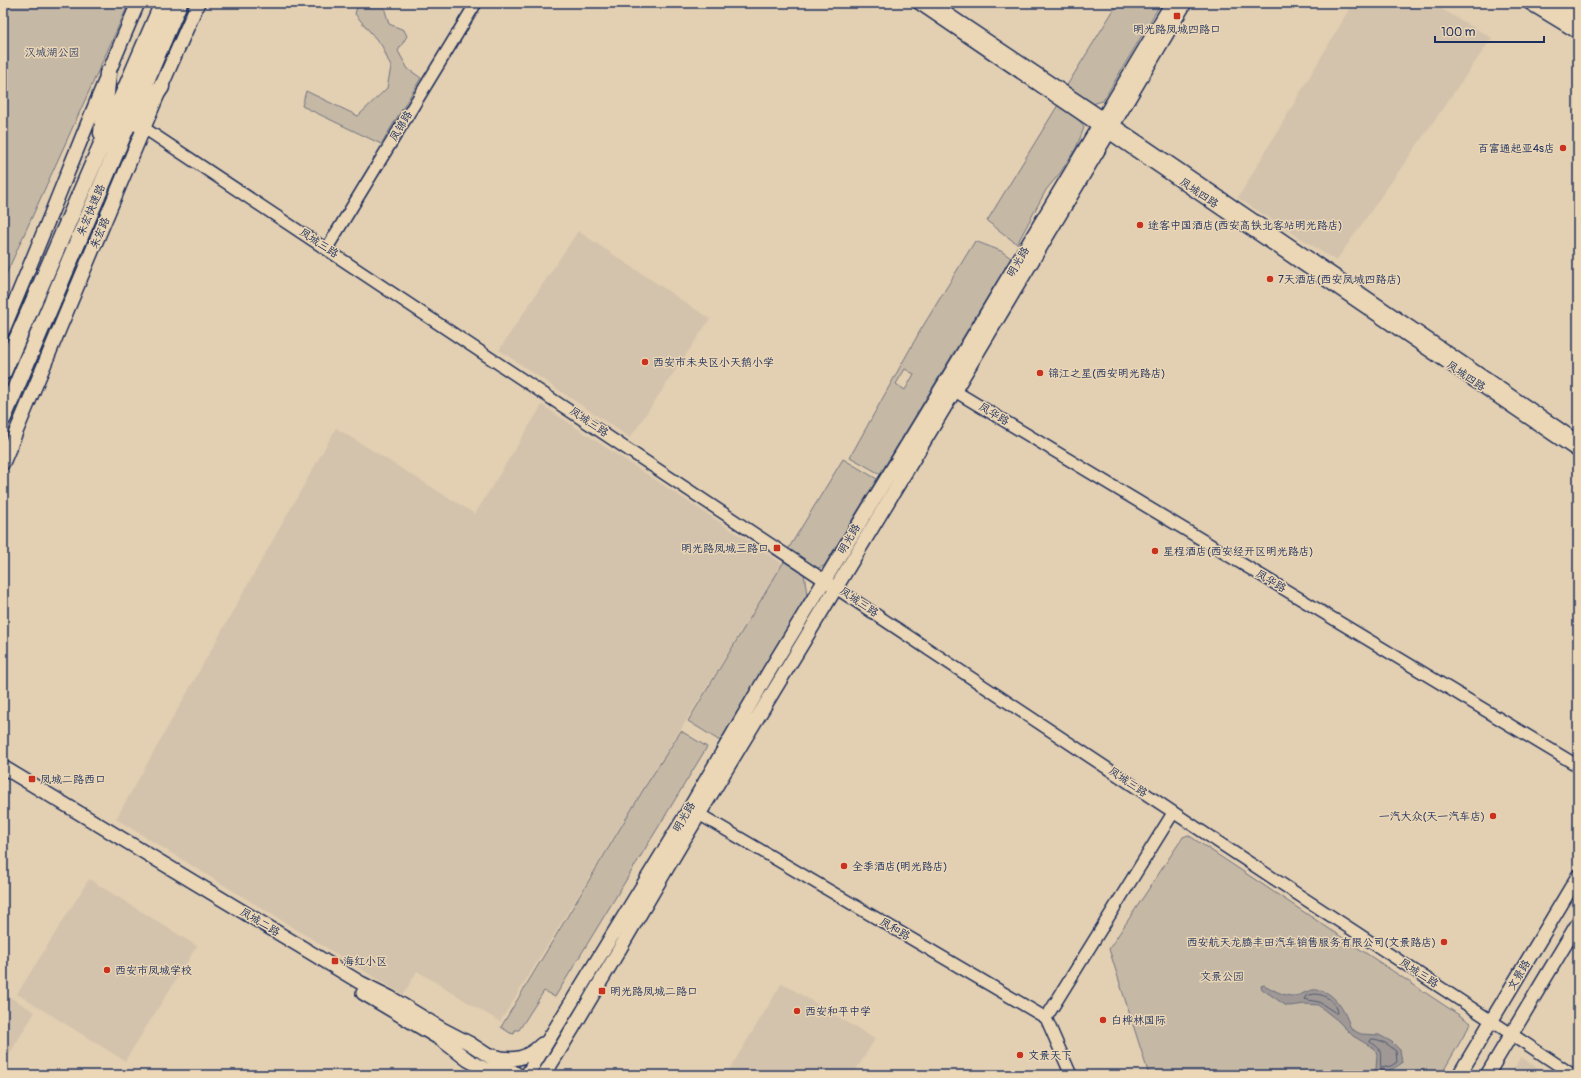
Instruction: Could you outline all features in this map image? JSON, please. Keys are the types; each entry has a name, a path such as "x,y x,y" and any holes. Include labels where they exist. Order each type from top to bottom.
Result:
{"highway":[{"path":"146,81 151,3"},
{"name":"朱宏快速路","path":"3,372 112,121 146,81 163,3"},
{"name":"朱宏快速路","path":"3,418 179,3"},
{"path":"146,81 185,3"},
{"path":"101,144 108,73"}],"main road":[{"path":"3,330 46,230 108,73 138,3"},
{"name":"朱宏路","path":"3,463 144,128 146,81 198,3"},
{"name":"明光路","path":"1106,126 1172,3"},
{"name":"明光路","path":"527,1075 837,587 949,388 1106,126 1185,3"},
{"path":"1530,3 1578,32"},
{"path":"1551,3 1578,19"},
{"name":"明光路","path":"544,1075 566,1040 825,580 949,388"},
{"name":"凤城二路","path":"3,767 361,983 391,998 442,1030 481,1050 518,1075"},
{"name":"凤城二路","path":"3,777 442,1040 482,1070 496,1075"},
{"name":"文景路","path":"1459,1075 1578,876"},
{"path":"1487,1075 1578,923"},
{"path":"481,1050 501,1058 513,1060 529,1055 535,1051 553,1033"},
{"path":"557,1075 558,1060 566,1040"}],"street":[{"name":"凤锦路","path":"327,248 476,3"},
{"name":"凤城四路","path":"918,3 1106,126 1578,441"},
{"name":"凤城四路","path":"932,3 1106,126 1147,158 1578,452"},
{"name":"凤城三路","path":"144,128 837,587 1173,813 1492,1020 1573,1075"},
{"name":"凤华路","path":"949,388 1578,766"},
{"name":"凤和路","path":"694,811 1046,1018"},
{"path":"1071,1075 1046,1018 1173,813"}],"shaded area":[{"path":"1353,3 1431,3 1492,38 1336,261 1238,198"},
{"path":"578,231 710,319 630,438 499,350"},
{"path":"542,405 783,564 500,1022 417,971 403,995 116,819 336,428 475,514"},
{"name":"西安市凤城学校","path":"89,879 197,946 125,1061 17,994"},
{"name":"西安和平中学","path":"782,983 875,1039 853,1075 726,1075"},
{"path":"3,993 35,1012 7,1058 3,1056"},
{"path":"1521,1057 1548,1075 1510,1075"}],"green space":[{"name":"汉城湖公园","path":"3,3 129,3 3,281"},
{"path":"358,3 385,3 384,7 389,24 404,30 407,36 398,51 408,69 421,78 381,144 302,106 306,91 358,116 387,88 391,67 382,46 355,14"},
{"path":"1118,3 1161,3 1103,101 1092,104 1066,87"},
{"path":"1058,105 1076,117 1084,128 1076,148 1060,173 1046,190 1017,244 987,221"},
{"path":"975,241 1001,251 1011,258 880,474 850,457 920,331","holes":["905,369 914,374 905,390 896,384"]},
{"path":"843,459 877,479 824,566 818,568 787,551"},
{"path":"785,560 804,573 807,595 720,741 688,721"},
{"path":"681,731 707,747 555,997 544,991 519,1030 515,1030 514,1034 510,1033 501,1027 645,787"},
{"name":"文景公园","path":"1188,835 1471,1023 1441,1075 1149,1075 1109,949 1183,837"}],"water":[{"path":"1264,985 1289,996 1298,995 1313,990 1320,990 1327,993 1333,997 1342,1009 1351,1029 1361,1034 1379,1035 1392,1042 1400,1050 1402,1063 1386,1072 1369,1075 1376,1069 1377,1054 1375,1049 1353,1036 1337,1020 1318,1005 1285,1005 1262,989 1261,986"}],"place":[{"name":"明光路凤城四路口","path":"1177,16"},
{"name":"百富通起亚4s店","path":"1563,148"},
{"name":"途客中国酒店(西安高铁北客站明光路店)","path":"1140,225"},
{"name":"7天酒店(西安凤城四路店)","path":"1270,279"},
{"name":"西安市未央区小天鹅小学","path":"645,362"},
{"name":"锦江之星(西安明光路店)","path":"1040,373"},
{"name":"明光路凤城三路口","path":"777,548"},
{"name":"星程酒店(西安经开区明光路店)","path":"1155,551"},
{"name":"凤城二路西口","path":"32,779"},
{"name":"一汽大众(天一汽车店)","path":"1493,816"},
{"name":"全季酒店(明光路店)","path":"844,866"},
{"name":"西安航天龙腾丰田汽车销售服务有限公司(文景路店)","path":"1444,942"},
{"name":"海红小区","path":"335,961"},
{"name":"西安市凤城学校","path":"107,970"},
{"name":"明光路凤城二路口","path":"602,991"},
{"name":"西安和平中学","path":"797,1011"},
{"name":"白桦林国际","path":"1103,1020"},
{"name":"文景天下","path":"1020,1055"}]}
